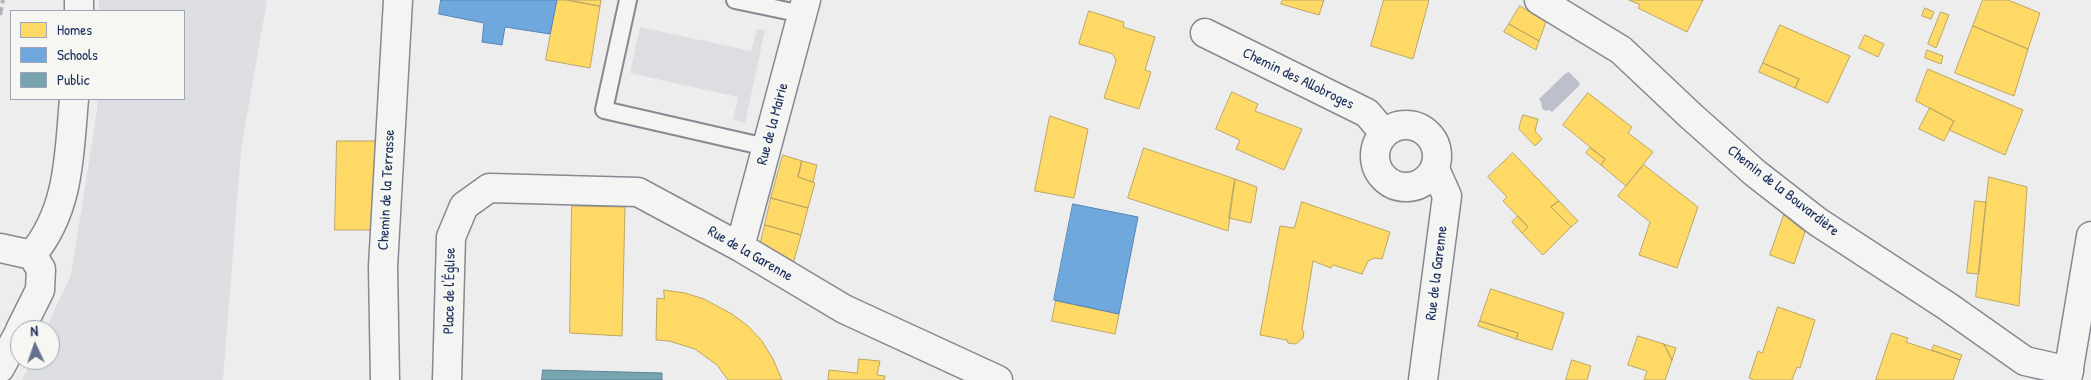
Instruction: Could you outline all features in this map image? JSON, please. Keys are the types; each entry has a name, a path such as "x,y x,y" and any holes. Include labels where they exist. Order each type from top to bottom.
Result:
{"street":[{"name":"Chemin de la Terrasse","path":"385,380 383,267 398,0"},
{"name":"Chemin de la Bouvardière","path":"1539,0 1621,50 1734,154 1818,222 1947,306 2025,361 2068,376"},
{"name":"Rue de la Mairie","path":"740,247 804,7"},
{"name":"Chemin des Allobroges","path":"1205,33 1367,113 1384,133"},
{"path":"32,255 46,238 59,212 68,168 74,100"},
{"path":"1401,125 1410,125 1428,133 1437,150 1438,160 1435,169 1422,184 1402,187 1384,179 1378,171 1374,161 1375,150 1378,141 1384,133 1401,125"},
{"name":"Rue de la Garenne","path":"1423,380 1447,196 1435,169"},
{"name":"Rue de la Garenne","path":"488,188 638,192 740,247 844,309 990,378"},
{"name":"Place de l'Église","path":"448,380 451,237 464,206 488,188"},
{"path":"2068,376 2091,238"},
{"path":"0,248 32,255 41,269 40,290 25,320"},
{"path":"0,368 10,349"}],"lane":[{"path":"628,0 604,110 766,147"},
{"path":"735,0 804,7"}],"shaded area":[{"path":"99,0 267,0 241,150 223,380 22,380 27,370 60,370 60,320 50,320 71,275 97,111 97,100 185,100 185,10 99,10"},
{"path":"640,27 751,51 757,29 765,30 745,123 733,120 738,97 630,73"},
{"path":"1569,72 1580,83 1579,86 1552,112 1542,109 1539,99"}],"building: Homes":[{"path":"557,0 600,6 590,68 546,60"},
{"path":"567,0 601,0 600,6"},
{"path":"1283,0 1324,0 1319,15 1281,4"},
{"path":"1384,0 1429,0 1413,59 1371,46"},
{"path":"1629,0 1703,0 1687,32 1638,8 1640,5"},
{"path":"1983,0 2008,0 2040,13 2028,49 1973,26"},
{"path":"1520,6 1546,22 1539,41 1509,24"},
{"path":"1925,8 1934,12 1931,19 1922,16"},
{"path":"1089,11 1124,22 1123,27 1155,37 1145,70 1151,72 1139,109 1104,98 1116,61 1113,54 1079,44"},
{"path":"1941,12 1949,15 1936,48 1928,44"},
{"path":"1509,24 1539,41 1536,50 1504,32"},
{"path":"1780,25 1850,56 1828,103 1795,88 1799,79 1763,63"},
{"path":"1973,26 2028,49 2014,96 1955,73"},
{"path":"1865,35 1884,44 1878,57 1859,48"},
{"path":"1927,50 1943,56 1941,64 1925,58"},
{"path":"1763,63 1799,79 1795,88 1759,72"},
{"path":"1928,69 2023,110 2005,155 1949,130 1954,121 1916,101"},
{"path":"1232,92 1258,104 1255,111 1302,129 1284,170 1236,149 1240,140 1216,129"},
{"path":"1588,93 1632,127 1628,133 1653,152 1626,186 1601,165 1605,159 1563,125"},
{"path":"1930,108 1954,121 1944,141 1919,129"},
{"path":"1523,115 1538,119 1535,131 1542,139 1535,146 1519,129"},
{"path":"1050,116 1088,129 1074,198 1035,191"},
{"path":"337,141 377,141 374,230 335,230"},
{"path":"1144,148 1235,179 1228,231 1128,198"},
{"path":"1590,148 1605,159 1601,165 1586,153"},
{"path":"1513,153 1559,201 1551,207 1571,227 1543,255 1522,233 1528,227 1503,201 1507,197 1488,177"},
{"path":"783,155 802,161 798,177 815,183 808,208 771,198"},
{"path":"802,161 817,165 813,182 798,177"},
{"path":"1644,165 1698,207 1677,268 1639,255 1650,222 1618,196"},
{"path":"1989,177 2027,187 2019,306 1976,297"},
{"path":"1235,179 1257,187 1251,223 1229,218"},
{"path":"771,198 808,208 801,235 765,225"},
{"path":"1559,201 1578,221 1571,227 1551,207"},
{"path":"1975,201 1986,202 1979,274 1967,273"},
{"path":"1302,202 1390,232 1382,259 1374,258 1368,261 1362,274 1333,265 1331,268 1313,261 1302,330 1304,332 1303,338 1296,344 1288,343 1287,340 1260,335 1280,226 1294,228"},
{"path":"572,206 625,207 622,336 570,333"},
{"path":"1784,215 1805,232 1794,264 1770,255"},
{"path":"1518,216 1528,227 1522,233 1512,222"},
{"path":"765,225 801,235 793,264 760,245"},
{"path":"1491,289 1564,313 1552,350 1516,339 1518,333 1480,321"},
{"path":"664,290 685,293 704,299 732,314 748,326 762,341 773,359 782,380 728,380 717,365 695,349 669,341 656,340 657,298 664,299"},
{"path":"1056,301 1119,314 1115,334 1052,321"},
{"path":"1778,307 1815,320 1800,368 1797,367 1792,380 1754,380 1749,378 1758,351 1762,353"},
{"path":"1480,321 1518,333 1516,339 1478,326"},
{"path":"1892,333 1908,338 1906,342 1960,360 1953,380 1876,380"},
{"path":"1638,336 1664,344 1672,360 1665,380 1644,380 1647,371 1628,365"},
{"path":"1664,344 1676,348 1672,360"},
{"path":"1934,345 1962,355 1960,360 1932,350"},
{"path":"859,359 880,361 877,375 885,376 884,380 828,380 829,370 857,373"},
{"path":"1572,360 1591,366 1587,380 1566,380"}],"building: Schools":[{"path":"441,0 557,0 550,34 505,27 502,45 482,42 484,23 439,14"},
{"path":"1073,204 1138,217 1119,314 1054,300"}],"building: Public":[{"path":"543,370 662,373 662,380 542,380"}],"railway":[{"path":"0,15 3,0"}]}
